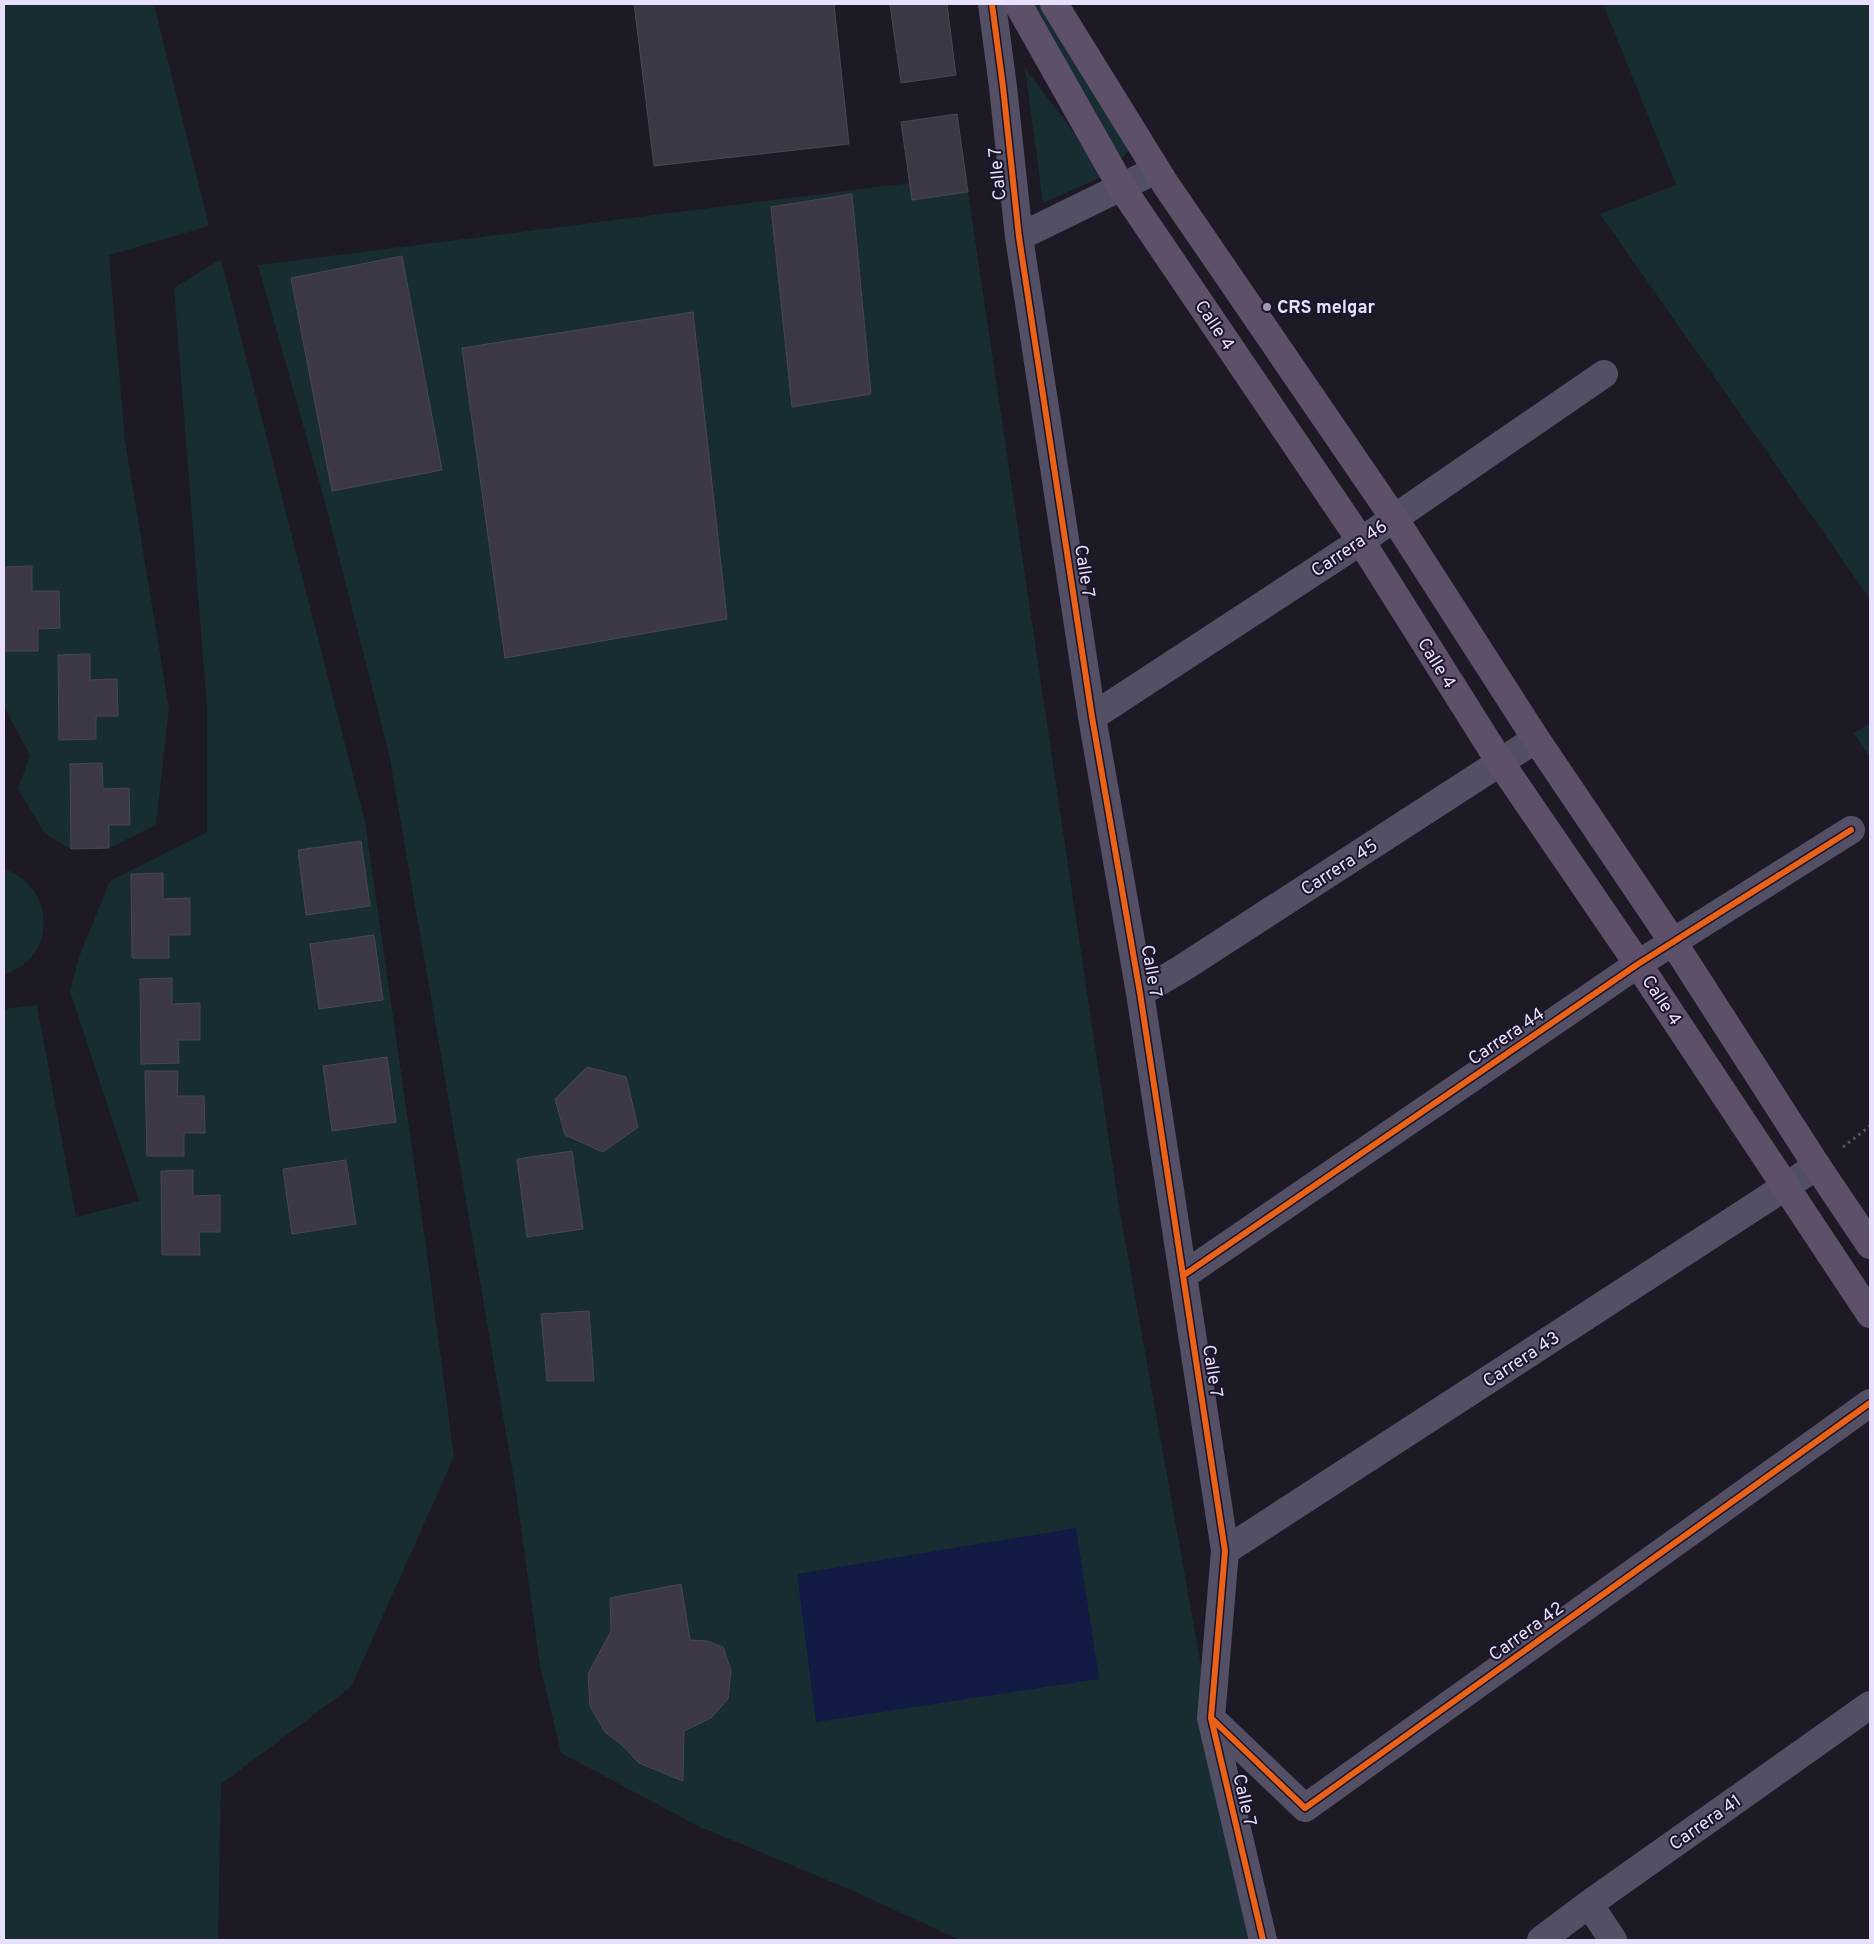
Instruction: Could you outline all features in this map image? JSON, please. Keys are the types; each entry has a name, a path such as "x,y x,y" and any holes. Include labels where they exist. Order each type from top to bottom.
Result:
{"main road":[{"name":"Calle 4","path":"1018,4 1122,188 1361,541 1500,762 1638,964 1870,1314"},
{"path":"1054,4 1156,170 1394,518 1536,739 1673,942 1870,1245"}],"street":[{"name":"Calle 7","path":"992,4 1019,237 1092,718 1140,993 1225,1551 1211,1718 1263,1940"},
{"path":"1019,237 1156,170"},
{"name":"Carrera 46","path":"1092,718 1361,541 1604,374"},
{"name":"Carrera 45","path":"1140,993 1190,964 1536,739"},
{"name":"Carrera 44","path":"1184,1275 1638,964 1851,830"},
{"name":"Carrera 43","path":"1225,1551 1817,1166"},
{"name":"Carrera 42","path":"1211,1718 1305,1808 1870,1403"},
{"name":"Carrera 41","path":"1541,1940 1870,1704"},
{"path":"1589,1904 1613,1940"}],"green space":[{"path":"4,4 154,4 209,226 109,255 125,441 169,708 156,825 109,848 71,849 45,834 18,789 30,756 4,706"},
{"path":"1023,4 1045,4 1131,150 1118,161"},
{"path":"1603,4 1870,4 1870,599 1600,214 1676,185"},
{"path":"1025,68 1106,175 1043,203"},
{"path":"910,183 913,200 968,192 1118,1201 1250,1940 960,1940 851,1890 698,1826 561,1753 540,1666 516,1491 389,754 326,506 258,265"},
{"path":"221,259 365,822 424,1232 454,1457 351,1687 221,1784 218,1940 4,1940 4,1009 37,1005 76,1217 139,1201 70,991 79,957 110,881 207,832 207,709 174,288"},
{"path":"1870,723 1870,758 1854,733"},
{"path":"4,869 21,878 34,891 41,906 44,923 41,939 34,954 21,966 4,974"}],"water":[{"path":"1076,1528 1099,1679 816,1722 797,1574"}],"building":[{"path":"634,4 834,4 849,144 654,166"},
{"path":"947,4 956,75 901,83 890,5"},
{"path":"957,114 968,192 912,200 901,122"},
{"path":"852,194 871,394 792,407 771,207"},
{"path":"402,256 442,470 332,491 291,278"},
{"path":"693,312 727,619 505,658 462,348"},
{"path":"32,566 32,591 59,591 60,628 38,629 38,651 4,651 4,567"},
{"path":"90,654 90,680 117,679 118,716 96,716 96,739 59,740 58,655"},
{"path":"102,763 103,789 129,788 130,825 109,825 109,848 71,849 70,764"},
{"path":"361,841 370,906 306,915 298,850"},
{"path":"163,873 163,899 190,898 190,935 169,935 169,958 132,958 131,874"},
{"path":"374,935 383,1000 319,1009 310,944"},
{"path":"172,978 172,1004 200,1003 200,1040 178,1040 179,1063 141,1064 140,979"},
{"path":"387,1057 396,1122 332,1131 323,1066"},
{"path":"587,1067 626,1077 638,1127 603,1152 565,1135 555,1099"},
{"path":"145,1071 178,1071 177,1096 204,1096 205,1133 184,1133 184,1156 147,1156"},
{"path":"572,1151 583,1229 527,1237 517,1159"},
{"path":"346,1160 356,1224 292,1234 283,1169"},
{"path":"193,1170 193,1196 220,1195 220,1232 199,1232 200,1255 162,1255 161,1171"},
{"path":"589,1311 594,1381 547,1381 541,1314"},
{"path":"681,1584 690,1640 707,1641 723,1647 731,1670 728,1699 711,1718 684,1731 683,1781 639,1763 621,1744 605,1732 590,1706 588,1674 611,1631 610,1598"}],"cycle path":[{"path":"992,4 1019,237 1092,717 1140,993 1225,1551 1211,1718 1263,1940"},
{"path":"1184,1275 1638,964 1851,830"},
{"path":"1211,1718 1305,1808 1870,1403"}],"place":[{"name":"CRS melgar","path":"1267,307"}]}
